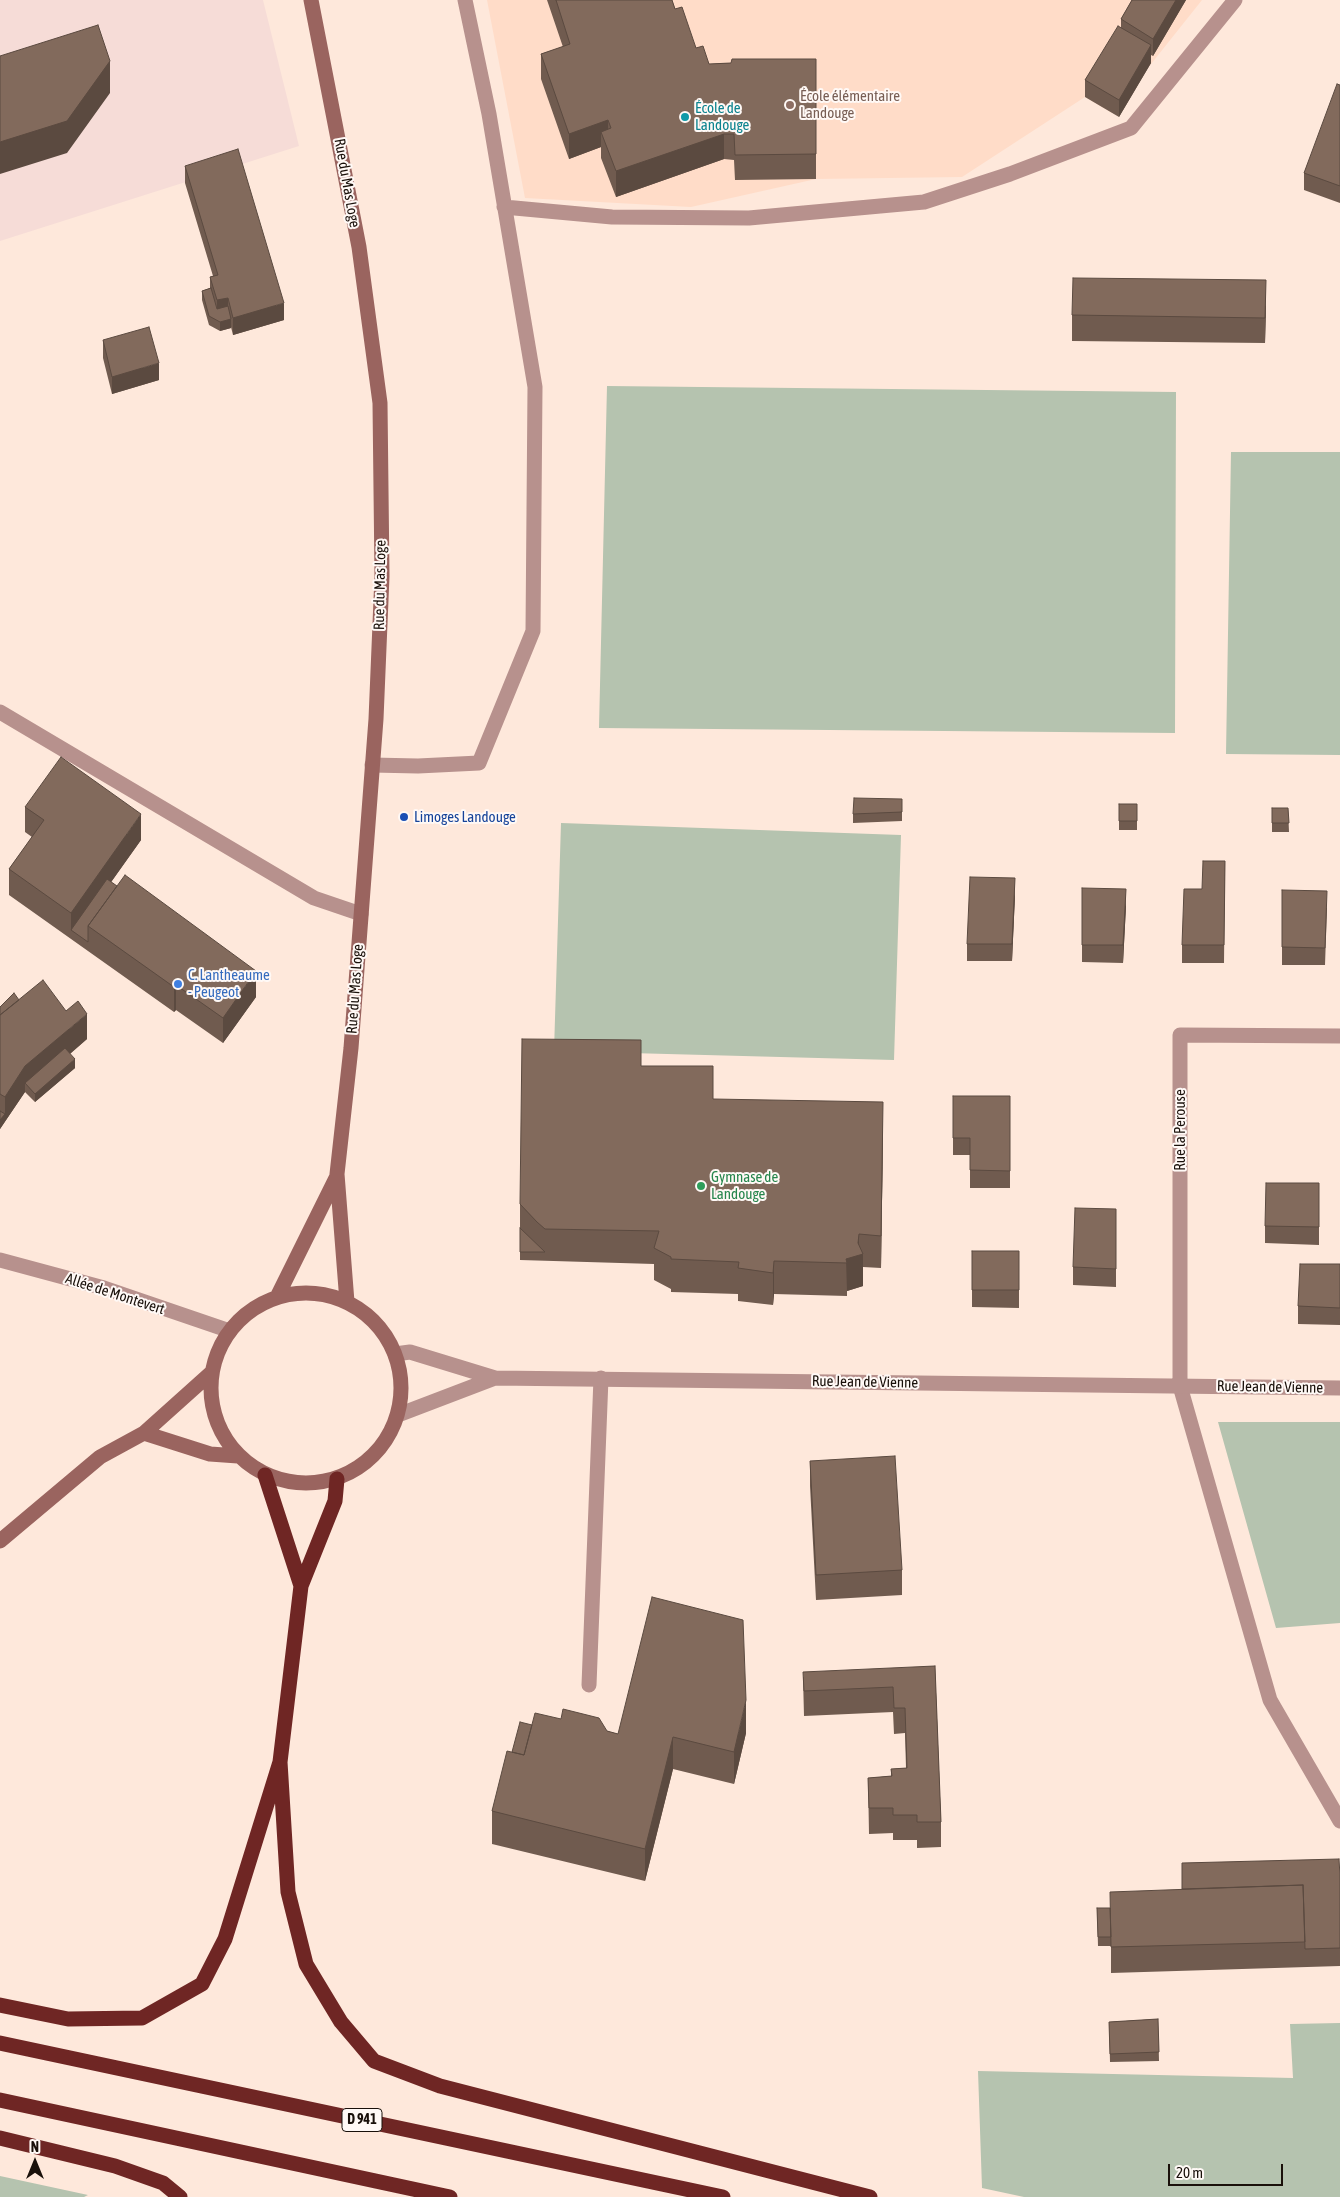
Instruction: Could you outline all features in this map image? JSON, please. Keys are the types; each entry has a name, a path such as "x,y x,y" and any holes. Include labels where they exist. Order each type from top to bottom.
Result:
{"highway":[{"path":"265,1475 301,1586"},
{"path":"336,1478 335,1502 301,1586 280,1762 288,1892 306,1964 340,2022 374,2060 440,2086 870,2197"},
{"path":"0,2005 68,2019 142,2018 202,1984 225,1939 280,1762"},
{"name":"D 941","path":"0,2043 724,2197"},
{"path":"0,2100 450,2197"},
{"path":"0,2138 115,2166 163,2183 180,2197"}],"main road":[{"name":"Rue du Mas Loge","path":"312,0 359,247 380,403 382,576 372,764 351,1048 337,1174 347,1302"},
{"name":"Rue du Mas Loge","path":"277,1298 337,1174"},
{"path":"296,1294 315,1294 347,1302 376,1323 395,1354 401,1382 398,1415 390,1434 370,1459 352,1472 336,1478 317,1483 297,1483 265,1475 238,1456 225,1439 216,1420 211,1396 212,1372 218,1350 230,1331 248,1313 277,1298 296,1294"},
{"path":"0,1541 100,1457 144,1433 212,1372"},
{"path":"144,1433 210,1454 238,1456"}],"street":[{"path":"372,764 418,766 479,763 534,631 535,386 489,114 465,0"},
{"path":"504,207 612,217 749,218 924,202 1010,174 1130,128 1235,0"},
{"path":"0,712 314,898 361,914"},
{"name":"Rue la Perouse","path":"1180,1386 1180,1035 1340,1036"},
{"name":"Allée de Montevert","path":"0,1260 104,1288 230,1331"},
{"name":"Rue Jean de Vienne","path":"395,1354 410,1352 495,1378 1340,1388"},
{"path":"398,1415 495,1378"},
{"path":"589,1685 601,1378"},
{"path":"1180,1386 1270,1700 1340,1821"}],"shaded area":[{"path":"0,0 263,0 299,146 0,241"},
{"name":"École élémentaire Landouge","path":"487,0 1202,0 1112,113 1085,97 962,177 816,179 691,207 525,198"}],"green space":[{"path":"607,386 1176,392 1175,733 599,728"},
{"path":"1231,452 1340,452 1340,755 1226,754"},
{"path":"561,823 901,835 894,1060 554,1051"},
{"path":"1218,1422 1340,1422 1340,1623 1276,1628"},
{"path":"1340,2023 1340,2197 1024,2197 982,2188 978,2071 1293,2078 1290,2024"},
{"path":"0,2176 88,2195 84,2197 0,2197"}],"building":[{"name":"École de Landouge","path":"556,0 672,0 675,9 682,7 696,48 703,46 709,64 731,63 732,59 816,59 816,154 735,155 734,134 724,134 616,171 601,132 611,128 608,120 569,134 541,54 570,44"},
{"path":"1132,0 1176,0 1153,39 1121,19"},
{"path":"98,25 110,61 67,121 0,142 0,56"},
{"path":"1118,26 1151,45 1119,100 1085,80"},
{"path":"1337,84 1340,85 1340,186 1304,173"},
{"path":"238,149 284,303 233,318 228,298 217,300 210,277 218,275 185,166"},
{"path":"1073,278 1266,280 1265,318 1072,315"},
{"path":"211,288 217,309 228,306 231,319 220,322 209,316 202,291"},
{"path":"149,327 159,363 112,377 103,340"},
{"path":"61,757 141,814 71,913 9,869 44,820 25,807"},
{"path":"854,798 902,799 902,812 853,814"},
{"path":"1119,804 1137,804 1137,821 1119,821"},
{"path":"1272,808 1288,808 1289,823 1272,823"},
{"path":"1203,861 1225,861 1224,945 1182,945 1184,889 1202,889"},
{"path":"125,875 256,971 223,1018 176,985 174,987 88,926"},
{"path":"970,877 1015,878 1012,944 967,944"},
{"path":"107,879 117,886 88,926 88,942 71,930"},
{"path":"1082,888 1126,889 1123,945 1082,945"},
{"path":"1282,890 1327,891 1325,948 1282,947"},
{"path":"43,980 66,1011 78,1001 87,1014 25,1066 5,1097 0,1094 0,1015"},
{"path":"14,993 19,1000 0,1015 0,1007"},
{"name":"Gymnase de Landouge","path":"522,1039 641,1040 641,1066 713,1066 713,1099 883,1102 881,1236 859,1234 858,1243 863,1254 846,1259 847,1263 774,1261 773,1273 738,1268 739,1262 671,1259 671,1257 654,1248 659,1231 545,1229 520,1204"},
{"path":"65,1048 75,1059 35,1094 25,1083"},
{"path":"953,1096 1010,1096 1010,1171 970,1170 970,1138 953,1138"},
{"path":"0,1111 5,1114 0,1120"},
{"path":"1266,1183 1319,1183 1319,1227 1265,1226"},
{"path":"1075,1208 1116,1209 1116,1269 1073,1267"},
{"path":"520,1228 545,1252 520,1252"},
{"path":"972,1251 1019,1251 1019,1290 972,1290"},
{"path":"1300,1264 1340,1264 1340,1308 1298,1306"},
{"path":"895,1456 902,1570 816,1575 810,1461"},
{"path":"652,1597 743,1620 746,1700 734,1752 673,1737 645,1849 492,1811 507,1751 524,1755 535,1713 561,1719 563,1709 599,1718 607,1731 618,1734"},
{"path":"935,1666 941,1822 917,1822 917,1815 893,1815 893,1808 869,1808 868,1778 892,1776 891,1769 907,1768 905,1708 894,1708 893,1687 804,1691 803,1672"},
{"path":"520,1722 532,1725 524,1755 512,1752"},
{"path":"1339,1859 1340,1948 1305,1949 1303,1885 1182,1889 1182,1863"},
{"path":"1303,1885 1305,1942 1111,1947 1110,1892"},
{"path":"1097,1908 1110,1908 1111,1937 1098,1937"},
{"path":"1158,2019 1159,2052 1110,2054 1109,2022"}],"place":[{"name":"École élémentaire Landouge","path":"790,105"},
{"name":"École de Landouge","path":"685,117"},
{"name":"Limoges Landouge","path":"404,817"},
{"name":"C. Lantheaume - Peugeot","path":"178,984"},
{"name":"Gymnase de Landouge","path":"701,1186"}]}
